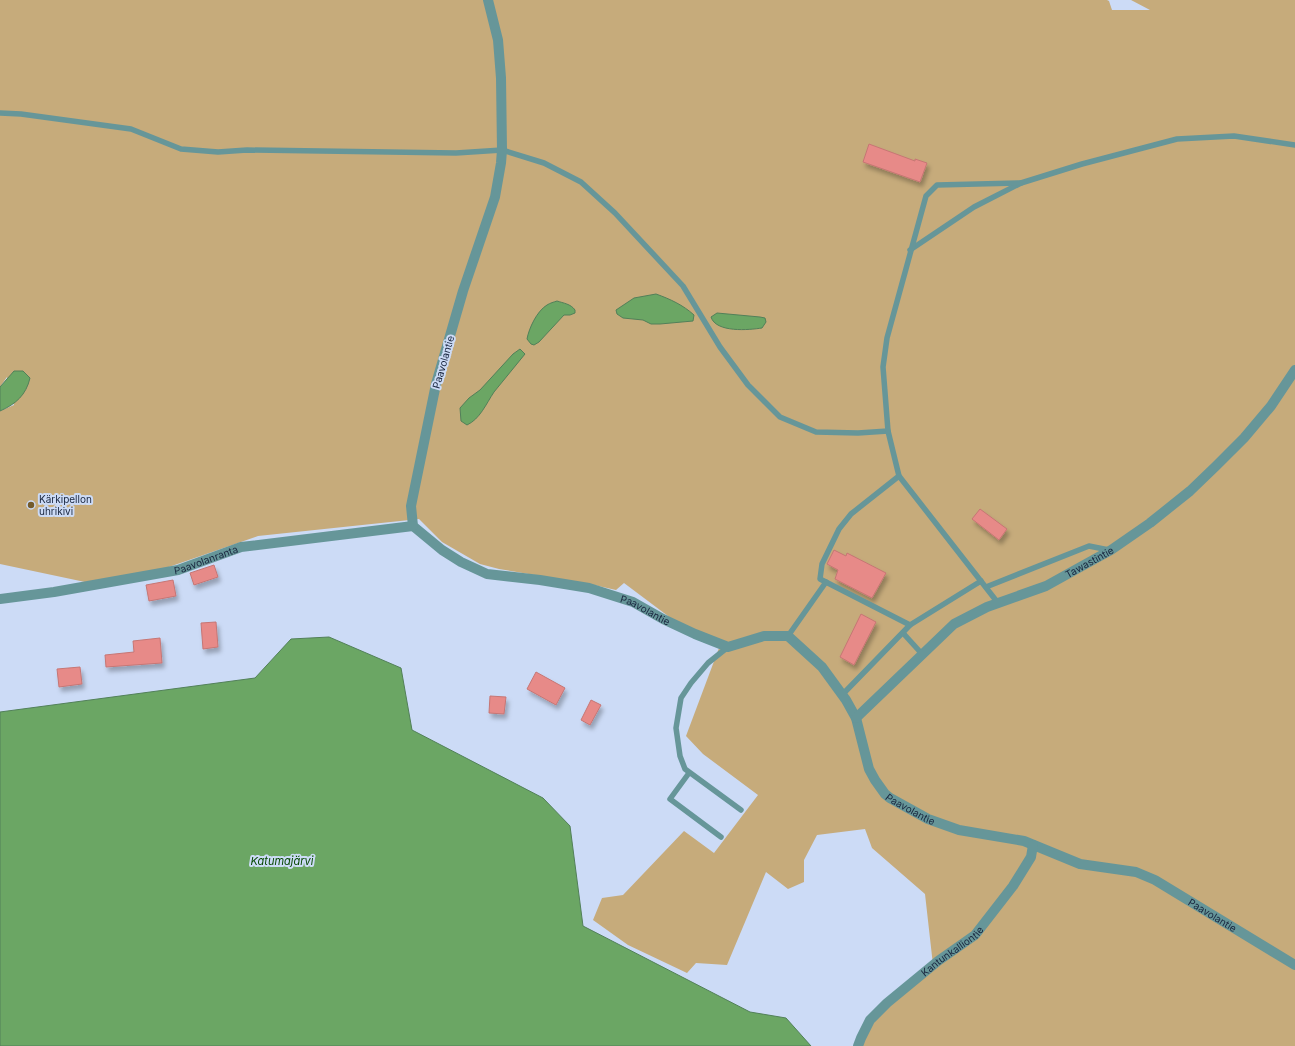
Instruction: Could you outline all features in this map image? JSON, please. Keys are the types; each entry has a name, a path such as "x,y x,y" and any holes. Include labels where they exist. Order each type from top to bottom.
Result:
{"street":[{"name":"Paavolantie","path":"488,0 498,40 502,150 495,197 464,291 436,384 411,506 413,526 442,550 487,574 540,580 589,588 633,602 663,619 728,647"},
{"name":"Tawastintie","path":"856,718 954,624 987,607 1046,586 1111,550 1156,518 1190,491 1244,438 1271,406 1295,370"},
{"name":"Paavolanranta","path":"0,599 54,592 178,570 241,547 413,526"},
{"path":"728,647 764,636 788,636"},
{"name":"Paavolantie","path":"788,636 822,668 842,695 856,718 869,769 885,794 890,798 928,819 959,830 1024,841 1080,864 1136,872 1155,880 1295,965"},
{"name":"Kantunkalliontie","path":"858,1046 870,1020 887,1003 938,961 975,935 1013,886 1030,857 1033,845"}],"lane":[{"path":"0,113 21,114 131,129 181,149 218,152 247,150 456,153 502,150 544,163 581,182 615,213 683,286 720,347 748,385 780,417 816,432 858,433 888,431"},
{"path":"910,250 974,207 1021,183 1082,164 1177,139 1234,136 1295,145"},
{"path":"998,603 899,476 888,431 883,367 887,338 926,196 938,184 1021,183"},
{"path":"899,476 851,514 839,530 822,564 820,579 910,625"},
{"path":"986,588 1089,546 1111,550"},
{"path":"842,695 910,625 981,581"},
{"path":"788,636 826,582"},
{"path":"903,633 922,654"},
{"path":"728,647 708,663 690,683 681,698 676,728 680,756 685,770 741,810"},
{"path":"689,773 670,799 721,837"}],"shaded area":[{"path":"0,0 1107,0 1109,1 1112,10 1150,10 1131,0 1295,0 1295,1046 862,1046 870,1023 933,965 925,894 872,848 865,829 817,835 804,860 804,882 788,889 766,872 727,965 696,963 687,973 628,945 593,920 602,898 623,895 684,831 714,853 758,795 703,754 686,736 722,640 688,631 624,583 616,590 499,569 480,564 442,542 419,519 258,536 163,569 85,582 0,564 0,411 14,405 7,377 0,387"}],"water":[{"path":"656,294 685,308 694,315 693,321 651,324 643,320 623,318 617,314 616,310 634,298"},
{"path":"557,301 571,306 575,310 575,313 564,315 539,342 534,345 531,344 527,339 534,320 543,308"},
{"path":"717,313 760,317 765,318 766,322 762,328 741,330 726,328 719,326 711,317"},
{"path":"520,349 525,354 494,392 476,419 467,425 461,421 460,408 469,398 480,390 513,354"},
{"path":"14,371 23,371 30,378 28,384 20,398 0,411 0,387"},
{"name":"Katumajärvi","path":"329,637 401,668 412,730 543,798 570,826 583,926 750,1012 786,1018 811,1046 0,1046 0,712 255,678 291,639"}],"building":[{"path":"869,144 915,161 915,159 927,163 920,182 863,162"},
{"path":"980,509 1007,529 999,540 972,519"},
{"path":"834,550 846,556 847,553 886,573 872,598 835,579 838,570 827,564"},
{"path":"214,565 218,577 194,585 190,573"},
{"path":"173,580 176,596 149,601 146,585"},
{"path":"861,614 876,622 854,665 840,657"},
{"path":"216,622 218,647 203,649 201,623"},
{"path":"160,638 162,663 106,667 105,655 134,652 133,641"},
{"path":"80,667 82,684 59,687 57,669"},
{"path":"536,672 565,688 556,705 527,689"},
{"path":"490,696 506,697 504,714 489,713"},
{"path":"591,700 601,705 590,725 581,720"}],"place":[{"name":"Kärkipellon uhrikivi","path":"31,505"}]}
